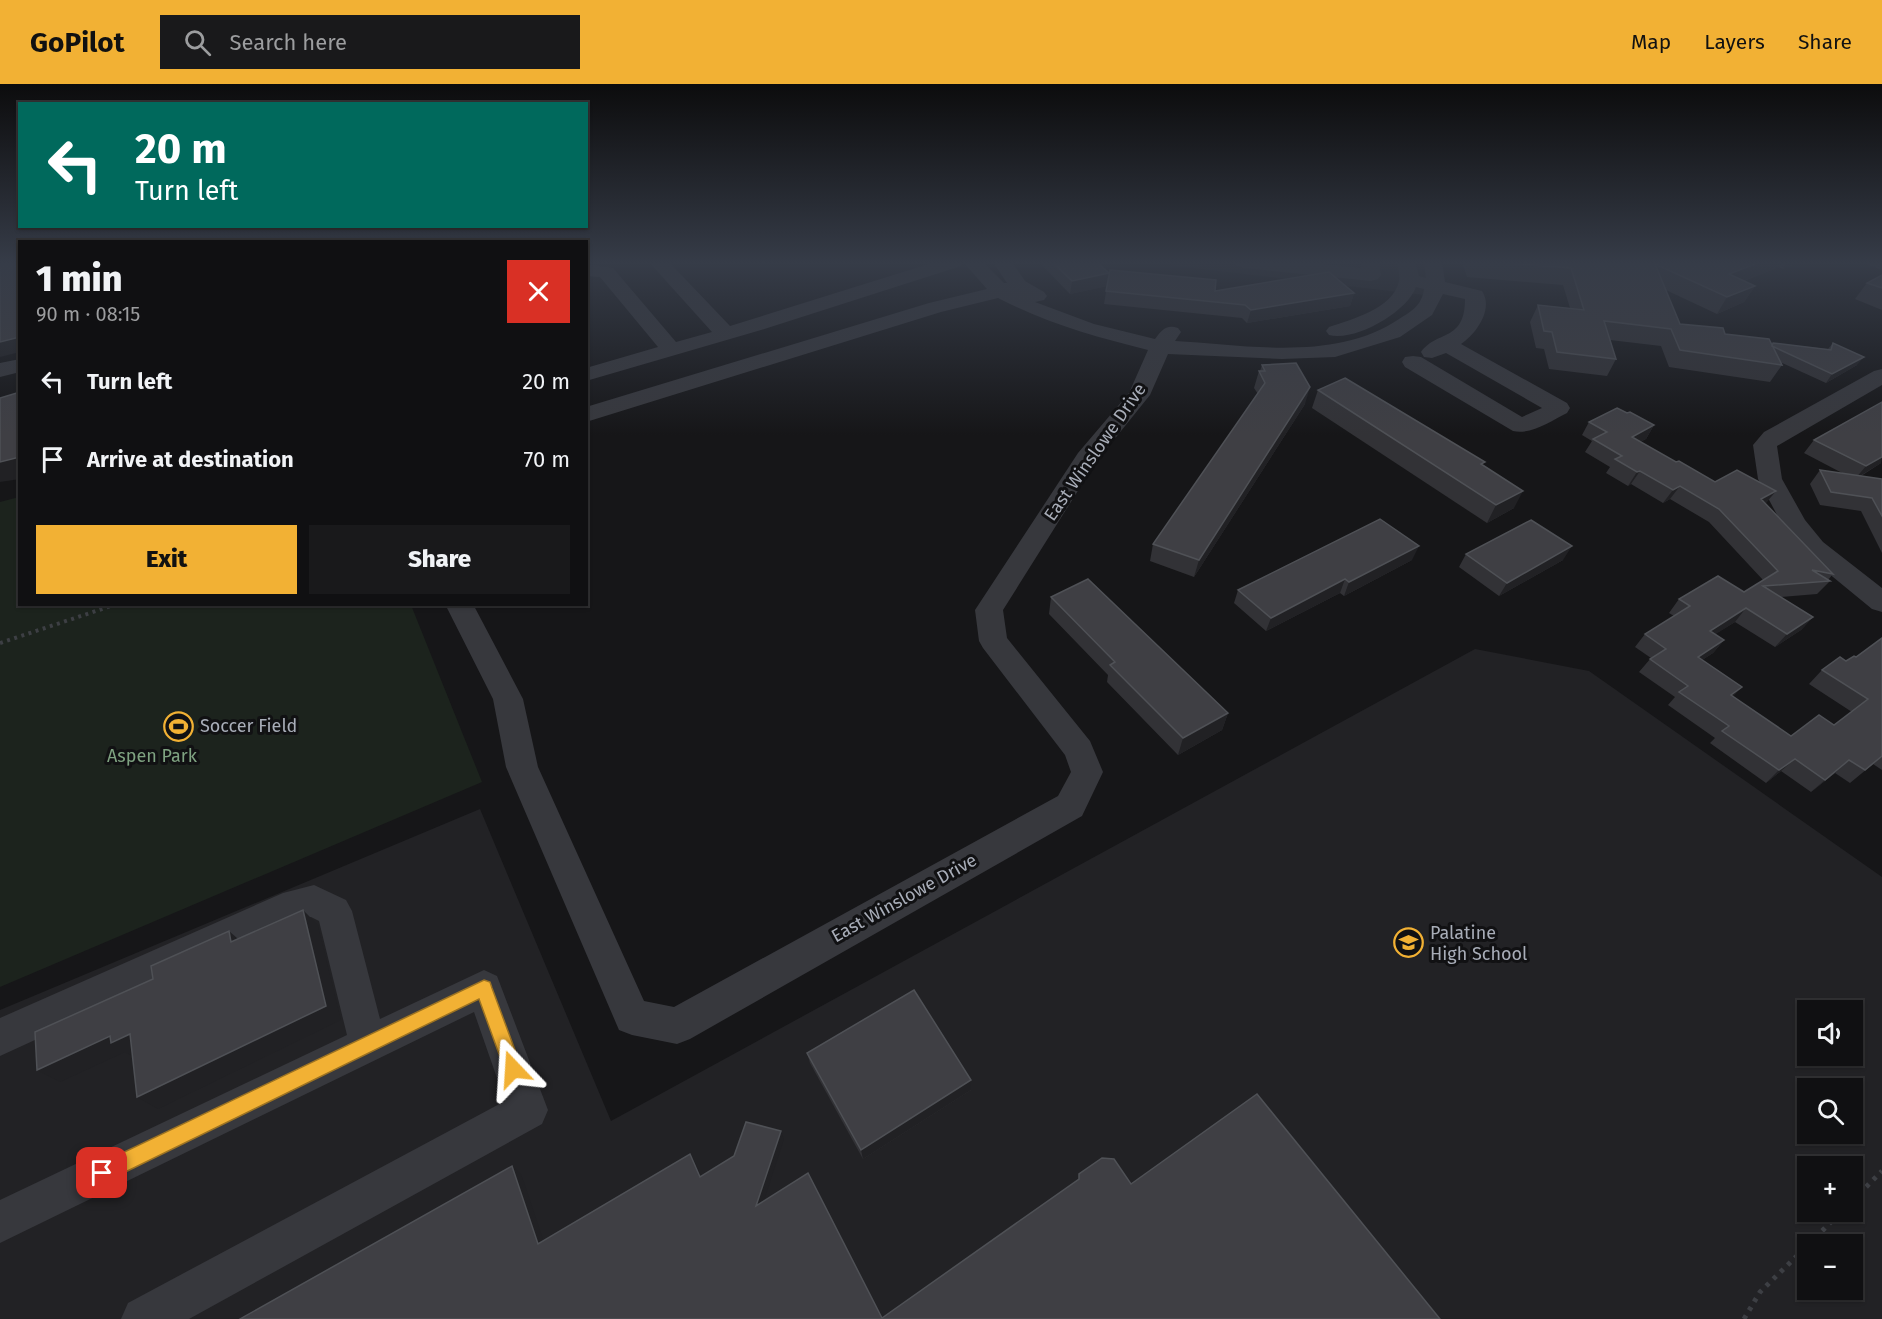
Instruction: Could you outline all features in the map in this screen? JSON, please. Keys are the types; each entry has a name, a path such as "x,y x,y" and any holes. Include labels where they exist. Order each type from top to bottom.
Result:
{"street":[{"path":"646,320 672,350"},
{"path":"712,320 726,334"},
{"path":"588,374 771,320"},
{"path":"588,414 898,320"},
{"path":"1062,320 1087,329 1166,339 1224,351 1335,351 1393,333 1412,320"},
{"path":"1166,339 1280,340 1318,336 1371,320"},
{"path":"1447,345 1559,408 1521,426 1413,362 1447,345 1460,339 1472,320"},
{"name":"East Winslowe Drive","path":"460,606 507,699 522,767 632,1017 677,1026 1070,806 1087,772 1079,750 993,642 989,610 1086,458 1139,395 1166,339"},
{"path":"0,370 18,366"},
{"path":"1882,376 1772,437 1765,445 1770,479 1794,524 1814,548 1882,602"},
{"path":"0,1037 295,904 314,901 334,911 368,1044"},
{"path":"0,1222 484,988 528,1110 144,1319"}],"path":[{"path":"0,643 111,606"},
{"path":"1863,1190 1882,1172"},
{"path":"1819,1234 1831,1222"},
{"path":"1744,1319 1760,1292 1797,1256"}],"shaded area":[{"name":"Palatine High School","path":"1475,649 1589,671 1882,877 1882,1319 0,1319 0,1010 480,809 611,1121"}],"green space":[{"name":"Soccer Field","path":"18,497 18,606 411,606 482,782 0,987 0,502"}],"building":[{"path":"0,320 18,320 18,338 0,342"},
{"path":"1541,320 1678,320 1680,324 1723,328 1725,334 1769,339 1782,365 1680,350 1671,329 1604,321 1616,359 1557,352 1552,332 1544,331"},
{"path":"1773,343 1831,350 1833,343 1864,357 1832,374 1772,346"},
{"path":"1296,363 1310,387 1199,560 1153,544 1265,383 1259,371 1265,371 1262,365"},
{"path":"1345,378 1485,462 1481,464 1523,491 1496,505 1318,390"},
{"path":"18,393 18,458 0,462 0,398"},
{"path":"1882,402 1882,457 1866,466 1814,440"},
{"path":"1617,408 1654,425 1632,437 1676,462 1679,461 1715,482 1737,470 1776,491 1761,499 1833,574 1812,570 1830,581 1763,586 1813,617 1787,634 1746,608 1710,631 1724,640 1698,657 1742,687 1731,695 1791,736 1819,715 1834,725 1868,699 1822,670 1840,657 1846,661 1856,657 1882,638 1882,756 1865,770 1849,760 1825,780 1795,759 1779,770 1722,731 1729,726 1679,692 1688,686 1650,659 1666,649 1645,634 1690,606 1679,599 1718,576 1744,592 1778,571 1719,509 1680,486 1673,490 1640,471 1637,472 1615,459 1622,456 1593,439 1607,432 1589,422"},
{"path":"1820,470 1882,479 1882,516 1872,498 1831,492"},
{"path":"1380,519 1419,546 1349,582 1345,579 1271,618 1238,590"},
{"path":"1531,520 1572,546 1507,583 1466,554"},
{"path":"1088,579 1228,713 1183,738 1110,665 1115,662 1051,597"},
{"path":"303,910 326,1006 137,1097 130,1034 111,1043 110,1036 37,1070 35,1032 153,979 151,966 229,931 231,942"},
{"path":"914,990 971,1080 861,1150 807,1053"},
{"path":"1257,1094 1440,1319 240,1319 512,1166 538,1244 690,1154 700,1177 734,1156 746,1122 781,1131 756,1206 808,1173 882,1318 1079,1179 1079,1174 1102,1158 1114,1159 1131,1184"}],"place":[{"name":"Soccer Field","path":"179,726"},
{"name":"Palatine High School","path":"1409,943"}],"route":[{"path":"102,1173 484,988 513,1069"}],"park label":[{"name":"Aspen Park","path":"152,756"}]}
